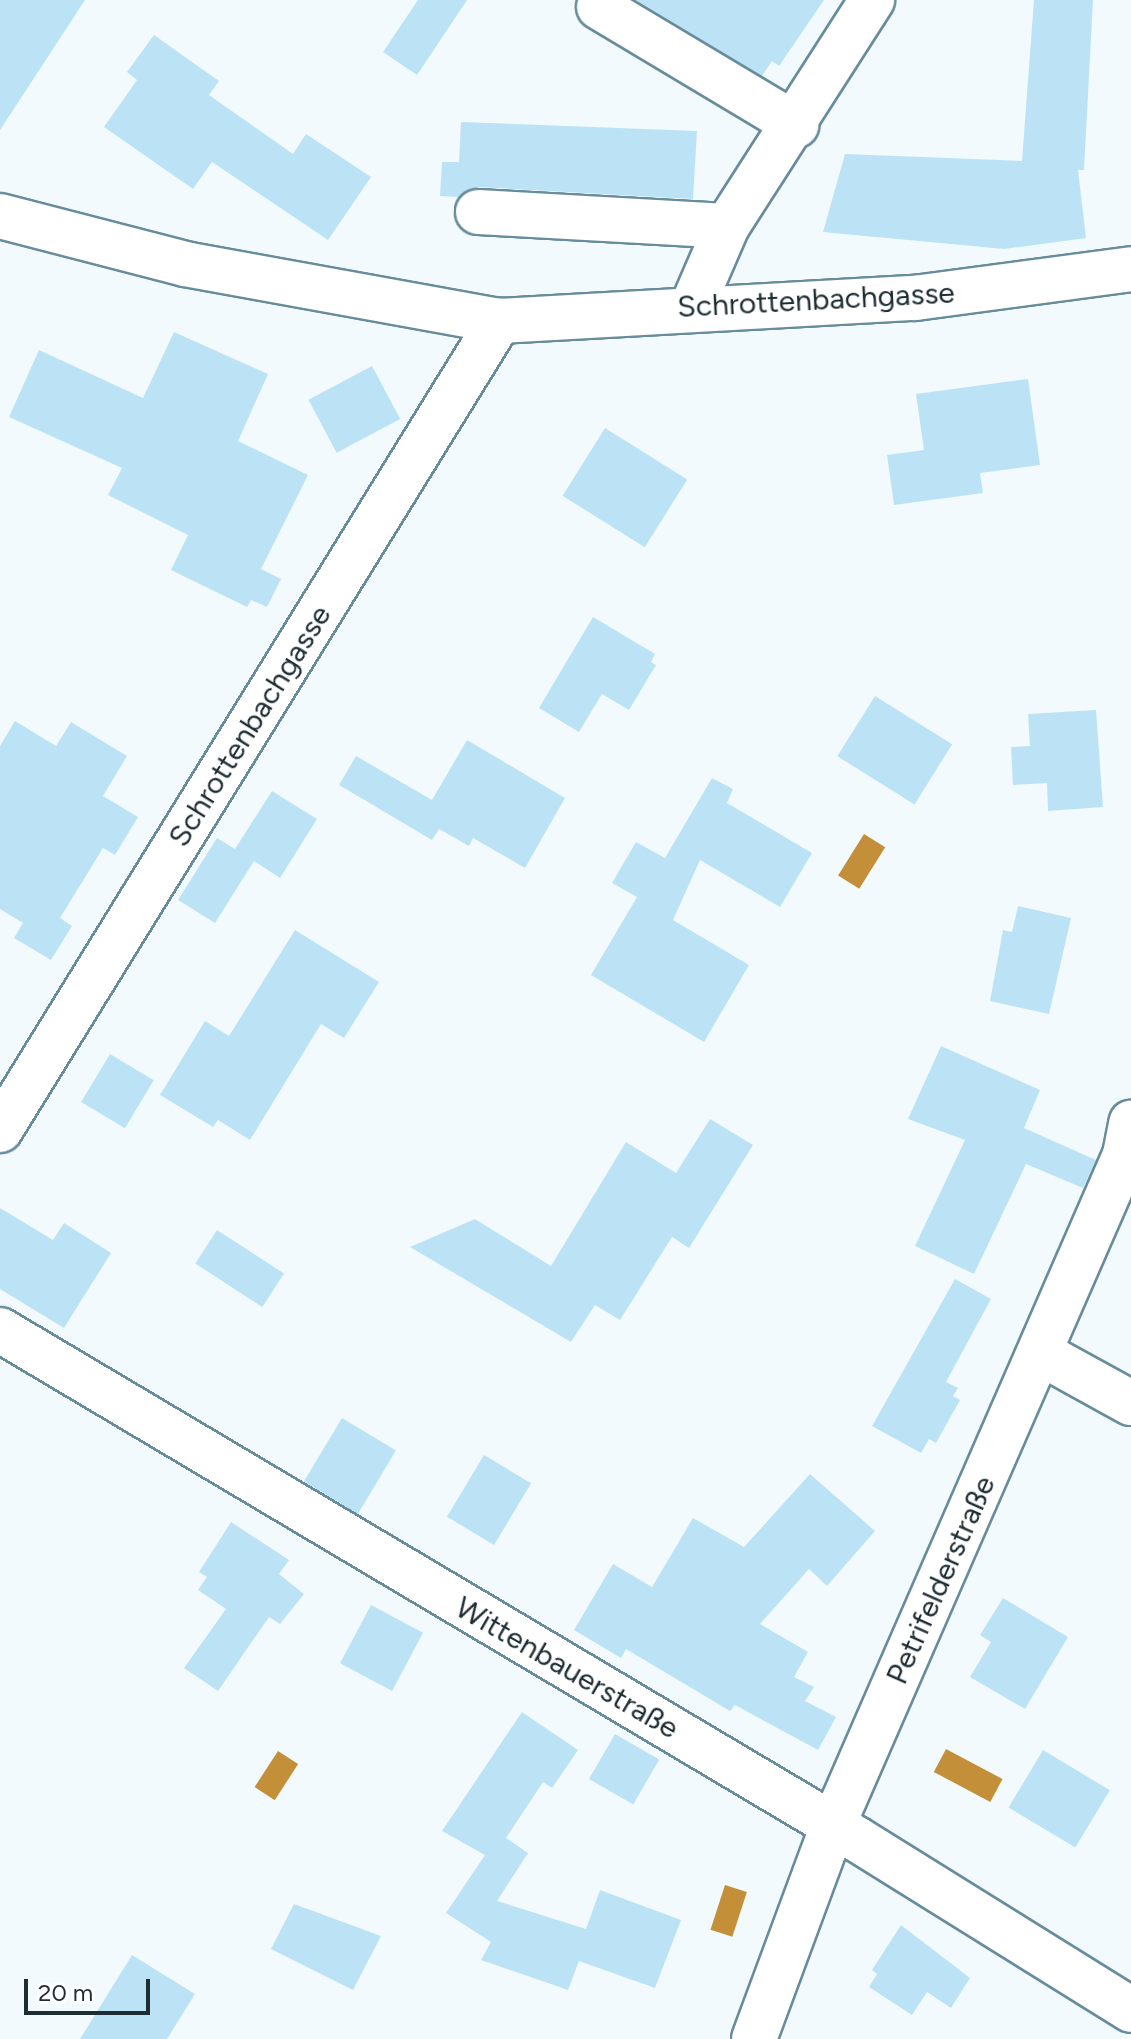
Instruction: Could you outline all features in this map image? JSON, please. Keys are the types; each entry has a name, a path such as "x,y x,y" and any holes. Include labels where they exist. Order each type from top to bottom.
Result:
{"street":[{"path":"692,307 727,226 796,125 872,0"},
{"path":"599,7 796,125"},
{"path":"478,212 727,226"},
{"name":"Schrottenbachgasse","path":"0,216 185,264 499,321 692,307 915,298 1131,269"},
{"name":"Schrottenbachgasse","path":"0,1130 499,321"},
{"name":"Petrifelderstraße","path":"754,2039 833,1825 1125,1155 1131,1123"},
{"name":"Wittenbauerstraße","path":"0,1330 833,1825 1131,2010"},
{"path":"1040,1353 1131,1403"}],"shaded area":[{"path":"864,834 885,847 859,889 838,876"},
{"path":"946,1749 1003,1779 990,1802 934,1772"},
{"path":"278,1751 298,1764 275,1800 255,1787"},
{"path":"725,1885 747,1892 732,1937 710,1930"}],"building":[{"path":"0,0 85,0 0,130"},
{"path":"418,0 467,0 417,75 383,52"},
{"path":"636,0 824,0 779,66 772,61 762,76"},
{"path":"1034,0 1093,0 1084,170 1078,170 1086,238 1004,249 823,232 845,154 1022,161"},
{"path":"154,35 219,81 209,95 293,154 306,134 371,177 328,240 212,162 193,189 104,127 137,80 127,72"},
{"path":"461,122 697,131 693,199 479,187 459,197 440,196 442,162 459,162"},
{"path":"174,332 268,374 238,441 308,475 261,569 281,579 267,607 251,600 247,607 171,570 188,535 108,495 122,468 9,417 39,350 143,398"},
{"path":"372,366 400,419 337,453 308,400"},
{"path":"1028,379 1040,465 980,473 983,493 894,505 887,455 924,450 916,394"},
{"path":"605,428 687,479 645,547 563,496"},
{"path":"593,617 655,654 651,662 656,665 629,710 602,694 579,732 539,708"},
{"path":"875,696 952,744 915,804 837,756"},
{"path":"1096,710 1103,807 1048,811 1047,783 1013,785 1011,747 1030,746 1028,714"},
{"path":"15,721 56,746 71,722 127,756 103,796 138,817 115,855 103,848 60,918 72,926 51,960 14,938 23,923 0,909 0,746"},
{"path":"467,740 565,798 525,868 473,838 469,846 439,829 432,840 339,785 356,756 432,800"},
{"path":"712,778 733,789 727,803 812,853 780,907 700,860 673,920 749,965 704,1042 591,975 637,897 612,883 636,842 665,858"},
{"path":"272,791 317,819 280,878 254,861 215,923 178,900 217,838 235,849"},
{"path":"1018,906 1071,918 1049,1014 990,1001 1003,930 1012,932"},
{"path":"295,930 379,982 344,1038 321,1024 250,1140 218,1120 213,1127 160,1095 205,1021 229,1036"},
{"path":"941,1046 1040,1090 1024,1128 1096,1160 1083,1188 1026,1164 974,1274 915,1246 965,1140 908,1119"},
{"path":"110,1054 154,1080 125,1128 81,1102"},
{"path":"710,1119 753,1145 689,1248 672,1237 620,1320 595,1305 571,1342 410,1247 475,1219 551,1266 626,1142 676,1173"},
{"path":"0,1208 53,1240 64,1223 111,1253 64,1328 0,1289"},
{"path":"217,1230 284,1274 262,1307 195,1264"},
{"path":"955,1279 991,1299 946,1382 958,1388 953,1396 960,1400 936,1443 929,1439 921,1453 872,1426"},
{"path":"342,1418 396,1450 358,1514 304,1481"},
{"path":"484,1455 531,1483 494,1545 447,1517"},
{"path":"810,1474 875,1531 827,1586 809,1569 760,1624 808,1652 794,1677 814,1687 805,1701 836,1717 818,1750 735,1705 730,1711 626,1649 621,1658 574,1630 613,1564 652,1587 693,1518 744,1547"},
{"path":"231,1522 289,1560 279,1574 304,1594 280,1624 269,1617 218,1691 184,1668 226,1609 198,1590 207,1577 199,1572"},
{"path":"1003,1598 1068,1637 1025,1709 970,1677 991,1642 980,1635"},
{"path":"371,1605 423,1633 392,1691 340,1663"},
{"path":"522,1712 578,1750 552,1788 543,1782 506,1838 528,1853 497,1901 586,1929 600,1890 681,1920 655,1988 579,1961 568,1990 481,1960 491,1942 446,1913 485,1855 442,1831"},
{"path":"615,1734 659,1760 633,1805 589,1779"},
{"path":"1043,1750 1110,1790 1075,1848 1008,1807"},
{"path":"294,1904 381,1936 353,1990 271,1949"},
{"path":"901,1925 970,1978 951,2008 927,1992 912,2015 869,1987 877,1974 872,1970"},
{"path":"132,1955 195,1994 167,2039 80,2039"}]}
